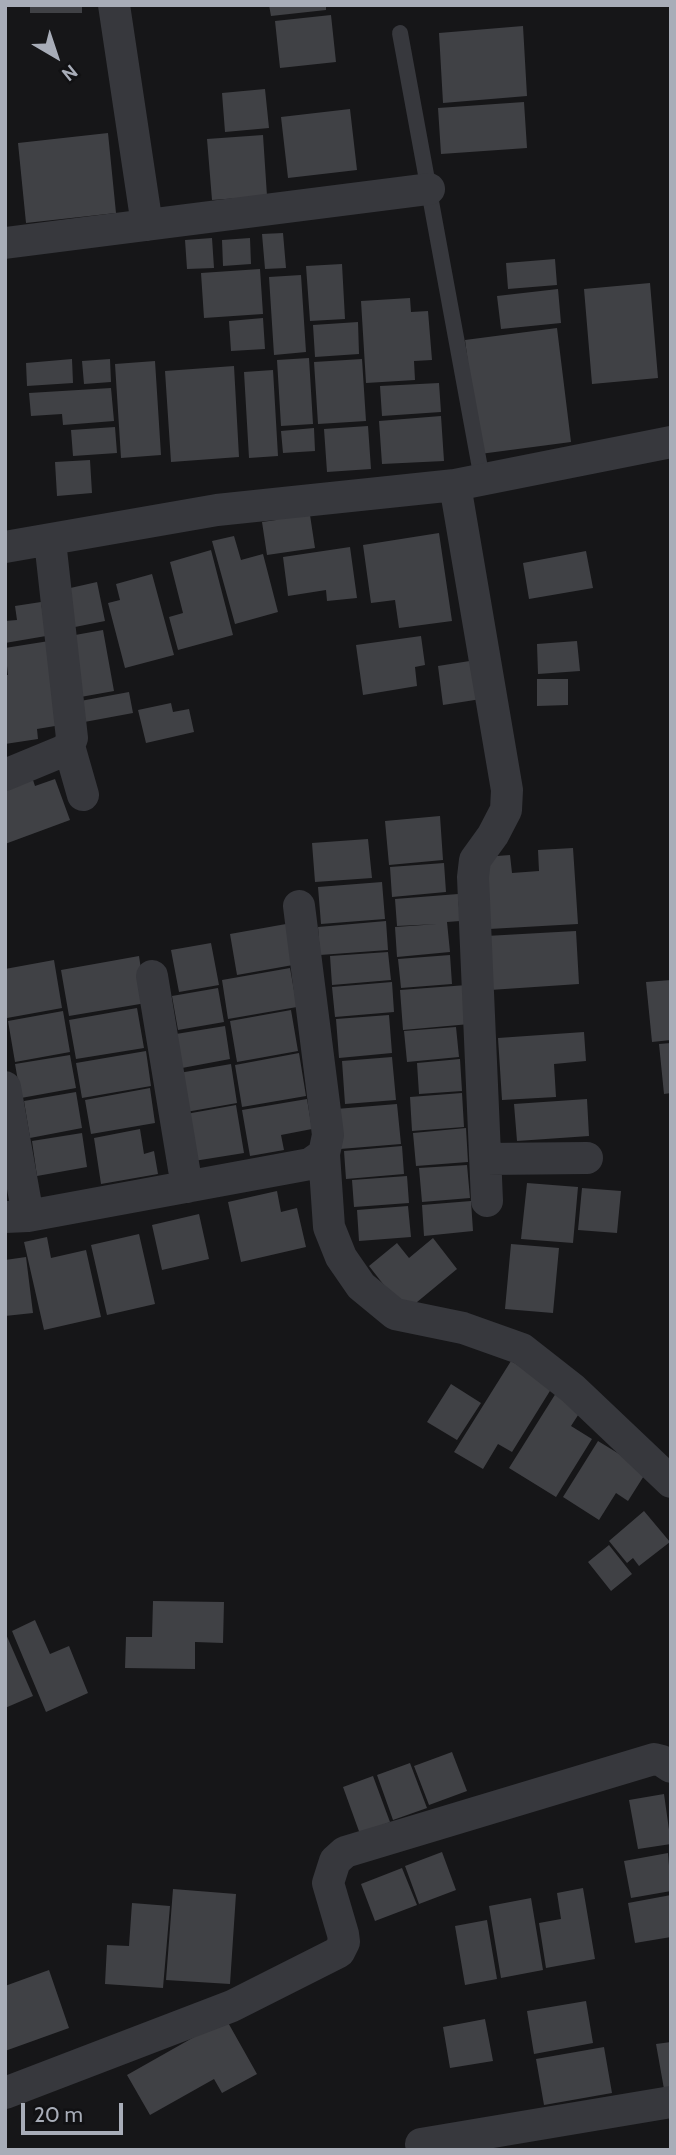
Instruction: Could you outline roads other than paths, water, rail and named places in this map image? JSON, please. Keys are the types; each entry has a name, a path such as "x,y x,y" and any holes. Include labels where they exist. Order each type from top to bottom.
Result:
{"street":[{"path":"114,5 147,225"},
{"path":"5,243 429,189"},
{"path":"5,547 217,510 469,482 671,442"},
{"path":"469,482 507,790 506,810 493,835 475,860 472,877 487,1201"},
{"path":"5,775 54,756 69,746 72,738 50,541"},
{"path":"69,746 83,795"},
{"path":"299,906 328,1135 324,1154 329,1227 341,1257 361,1286 395,1314 463,1328 522,1349 573,1389 671,1482"},
{"path":"152,976 187,1187"},
{"path":"5,1087 17,1217 310,1164 324,1154"},
{"path":"486,1159 587,1158"},
{"path":"5,2093 232,2006 339,1952 344,1942 343,1934 328,1883 335,1861 345,1852 654,1759 662,1760 671,1767"},
{"path":"421,2144 671,2102"}],"lane":[{"path":"400,33 429,189 469,482"}]}
